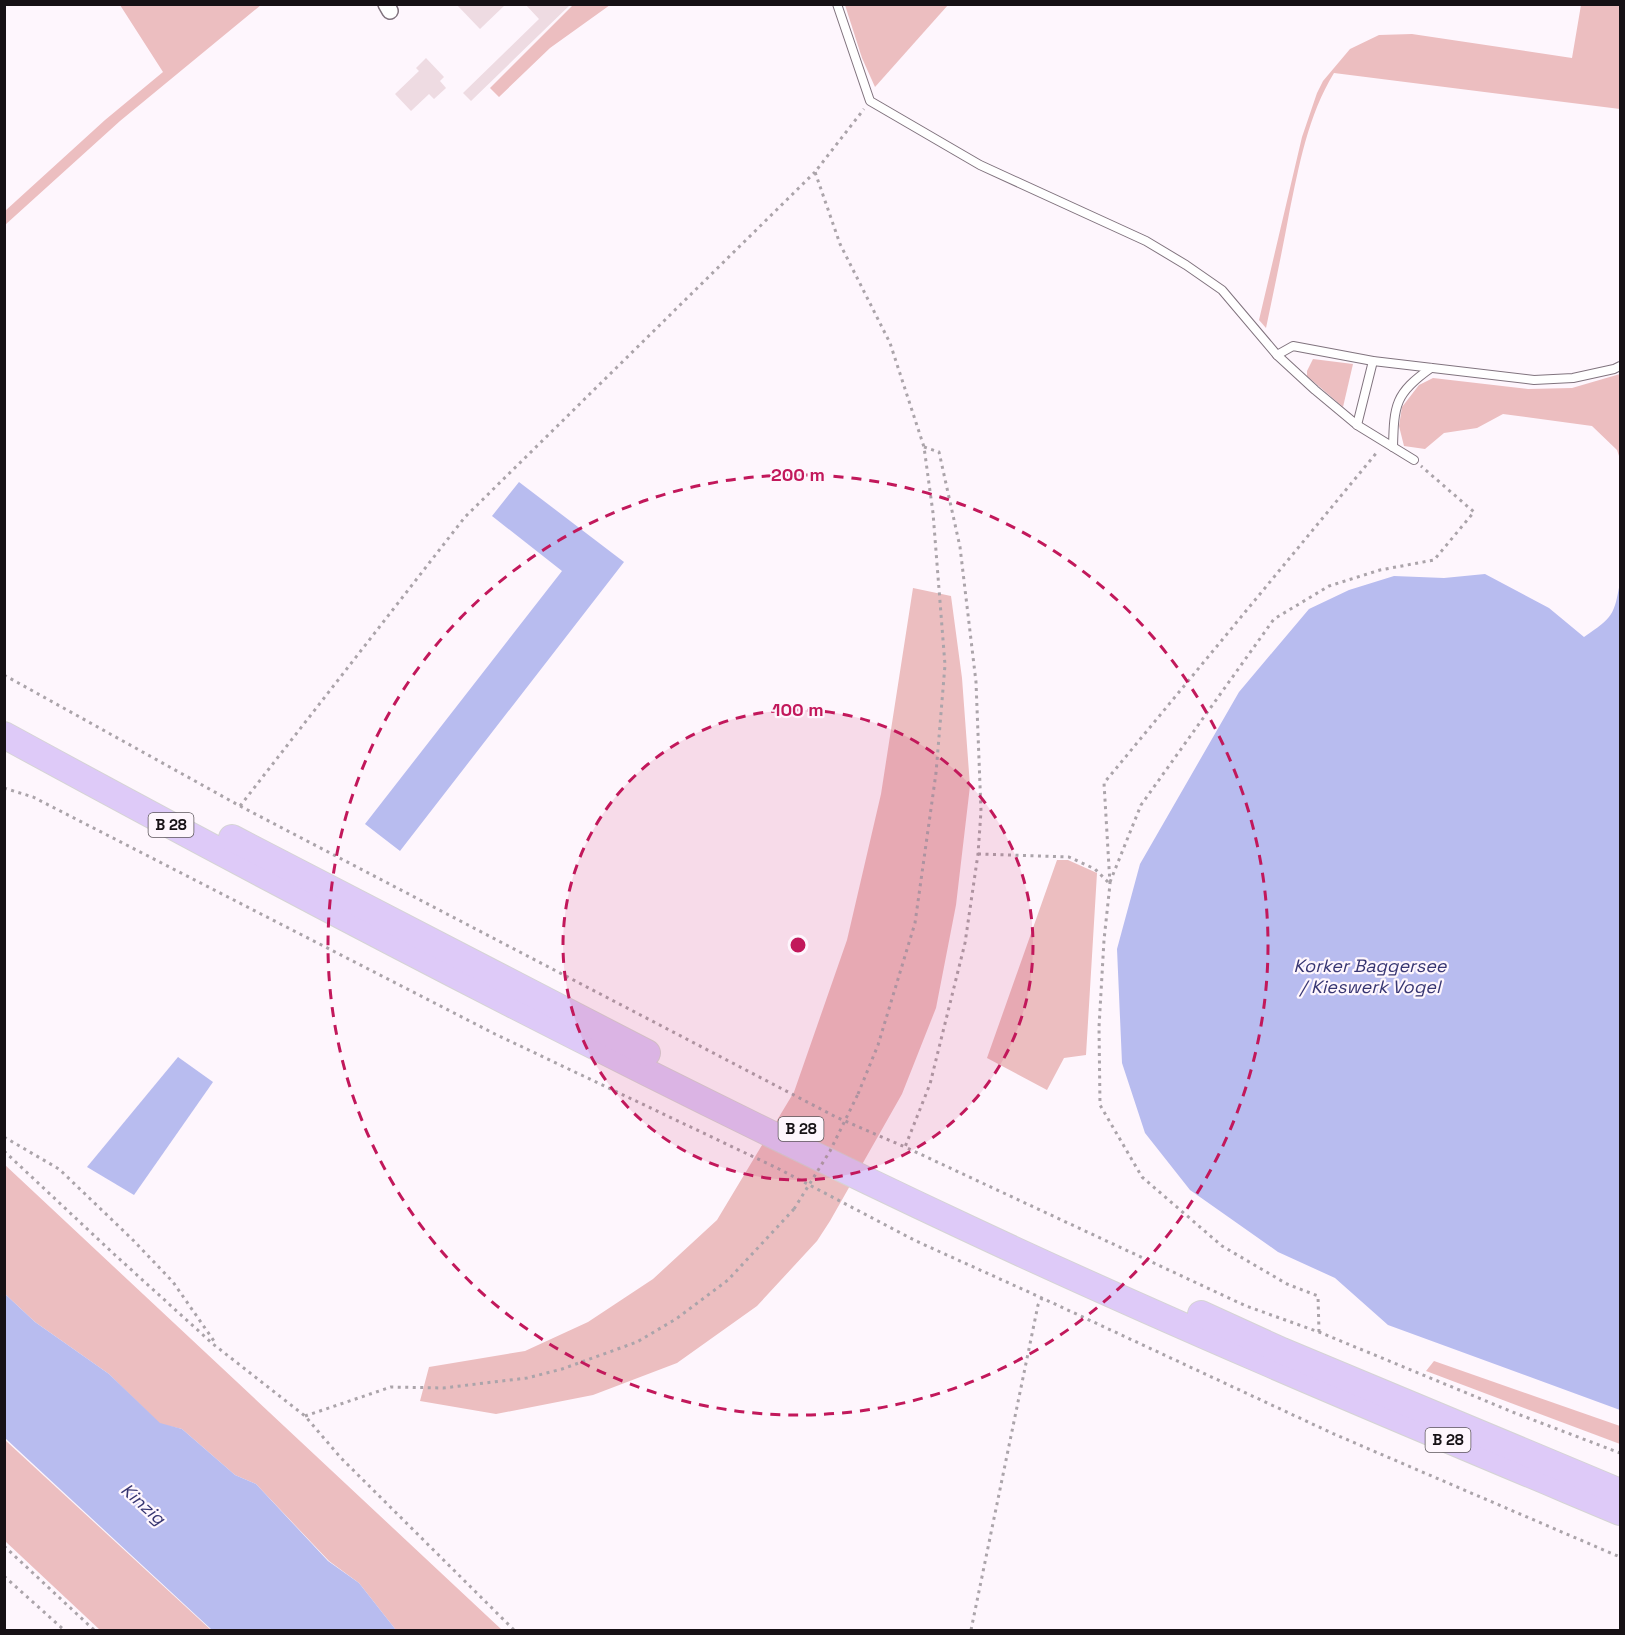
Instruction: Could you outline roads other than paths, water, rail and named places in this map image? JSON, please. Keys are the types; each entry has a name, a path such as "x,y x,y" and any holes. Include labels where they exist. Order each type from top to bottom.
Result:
{"highway":[{"name":"B 28","path":"4,717 63,751 655,1058 972,1212 1282,1351 1620,1492"},
{"name":"B 28","path":"4,735 297,894 656,1078 958,1224 1276,1368 1620,1512"},
{"path":"4,755 45,757"}],"lane":[{"path":"837,4 870,101 980,165 1146,241 1186,265 1222,290 1277,355 1315,390 1357,424 1414,460"},
{"path":"1277,355 1293,346 1372,361 1534,380 1573,378 1620,366"},
{"path":"1357,424 1372,361"},
{"path":"1393,447 1397,403 1412,380 1431,368"}],"water":[{"path":"519,482 624,562 400,851 365,824 562,571 492,516"},
{"name":"Korker Baggersee / Kieswerk Vogel","path":"1485,574 1549,608 1584,637 1611,615 1620,582 1620,1410 1388,1325 1335,1278 1278,1252 1190,1190 1145,1133 1122,1063 1117,949 1140,864 1239,692 1309,609 1349,590 1394,576 1444,578"},
{"path":"178,1057 213,1082 134,1195 87,1167"},
{"name":"Kinzig","path":"5,1294 35,1322 109,1374 160,1423 182,1429 235,1475 256,1484 328,1561 359,1583 396,1630 212,1630 5,1438"}]}
